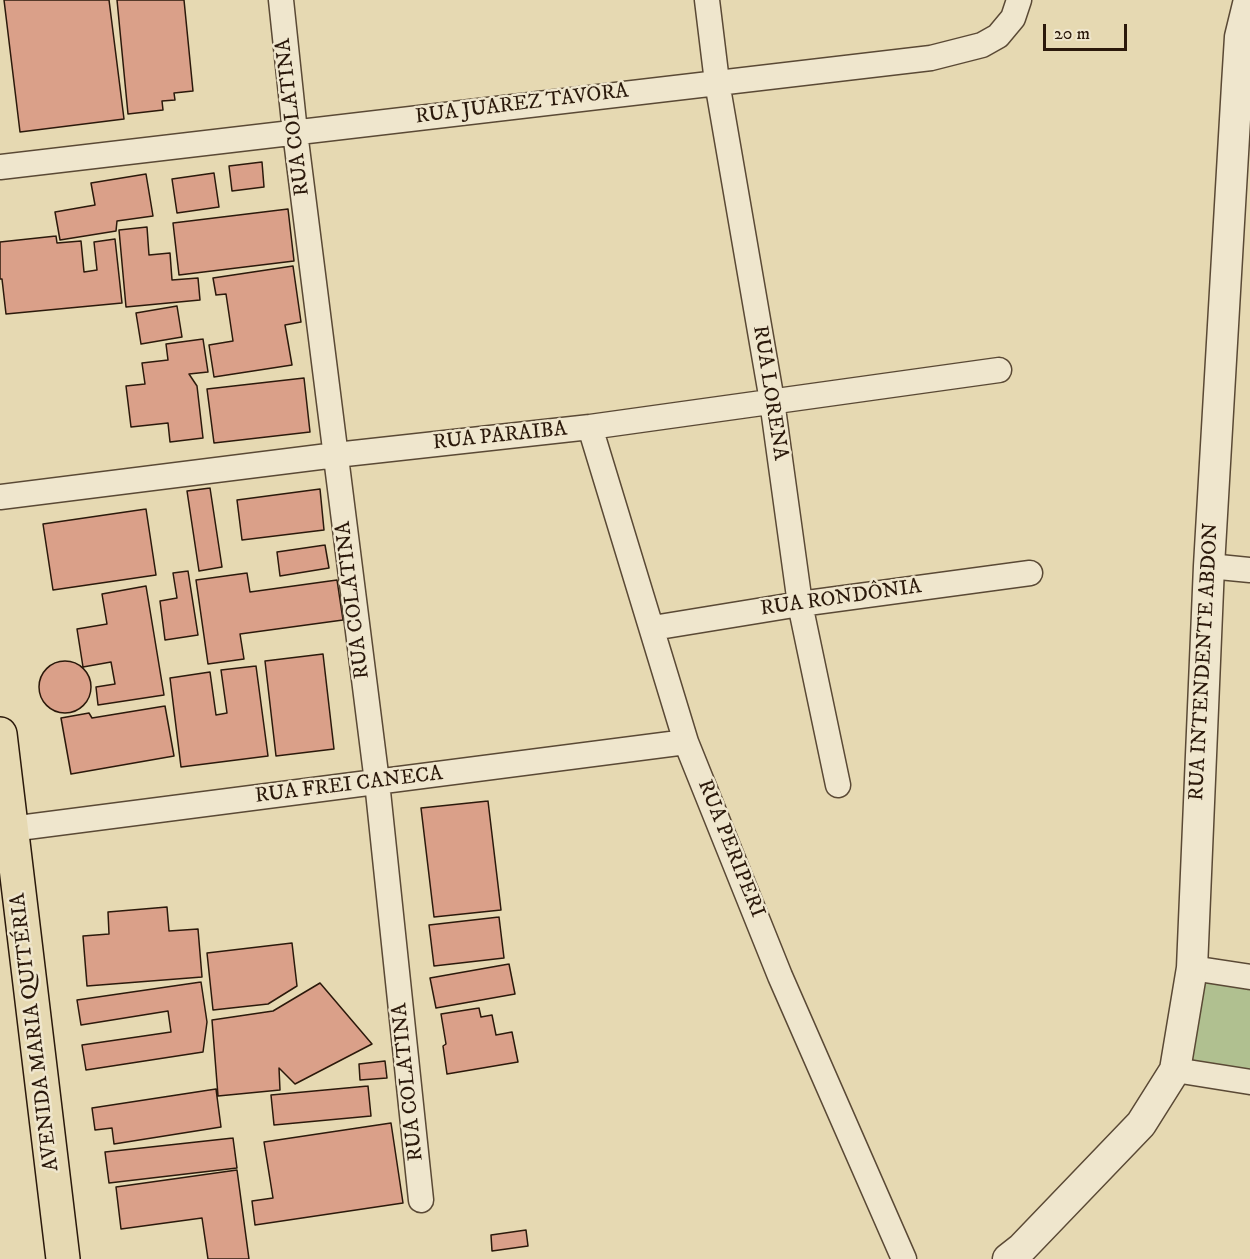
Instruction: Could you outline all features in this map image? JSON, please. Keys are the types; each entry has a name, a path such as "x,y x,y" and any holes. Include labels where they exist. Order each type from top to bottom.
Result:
{"main road":[{"name":"AVENIDA MARIA QUITÉRIA","path":"0,734 63,1259"}],"street":[{"name":"RUA COLATINA","path":"281,0 295,132 377,782 421,1200"},
{"name":"RUA LORENA","path":"707,0 717,82 772,401 800,604 838,785"},
{"name":"RUA JUAREZ TAVORA","path":"0,167 931,58 982,45 998,36 1013,18 1019,0"},
{"name":"RUA INTENDENTE ABDON","path":"1021,1255 1141,1124 1175,1070 1192,968 1209,566 1237,85 1240,37 1249,0"},
{"name":"RUA PARAIBA","path":"0,497 336,455 590,427 999,370"},
{"name":"RUA PERIPERI","path":"590,427 687,742 780,976 904,1259"},
{"path":"1209,566 1250,570"},
{"name":"RUA RONDÔNIA","path":"653,628 800,604 1030,573"},
{"name":"RUA FREI CANECA","path":"11,829 687,742"},
{"path":"1192,968 1250,977"},
{"path":"1175,1070 1250,1082"}],"green space":[{"path":"1196,977 1250,985 1250,1071 1183,1062"}],"building":[{"path":"4,0 109,0 124,119 20,132"},
{"path":"117,0 184,0 193,91 174,93 175,100 162,101 163,110 128,114"},
{"path":"262,162 264,187 232,191 229,166"},
{"path":"214,173 219,207 177,213 172,179"},
{"path":"146,174 153,216 117,221 116,231 60,240 55,212 95,205 91,183"},
{"path":"288,209 294,261 179,275 173,223"},
{"path":"147,227 149,255 170,253 172,280 198,278 200,300 126,307 119,230"},
{"path":"56,236 57,243 81,241 84,272 97,270 94,242 115,239 122,303 6,314 2,279 0,279 0,242"},
{"path":"293,266 301,322 285,325 292,365 214,377 209,345 233,341 226,294 216,295 213,278"},
{"path":"177,306 182,337 141,344 136,313"},
{"path":"203,339 208,372 189,374 197,386 203,438 170,442 168,423 131,427 126,386 145,384 142,363 168,360 166,344"},
{"path":"304,378 310,432 214,443 207,389"},
{"path":"210,488 222,567 199,571 187,491"},
{"path":"320,489 324,530 242,540 237,500"},
{"path":"146,509 156,575 53,590 43,524"},
{"path":"325,545 329,568 280,576 277,552"},
{"path":"188,571 198,635 165,640 160,601 177,598 173,573"},
{"path":"247,573 250,592 337,580 343,620 240,634 244,659 208,664 196,580"},
{"path":"146,586 164,695 98,705 96,687 115,684 111,662 83,667 77,629 107,624 102,594"},
{"path":"323,654 334,749 276,756 265,661"},
{"path":"65,661 75,663 83,669 89,677 91,687 89,697 83,705 75,711 65,713 55,711 47,705 41,697 39,687 41,677 47,669 55,663"},
{"path":"256,666 268,756 181,767 170,678 210,672 216,715 227,713 221,670"},
{"path":"165,706 174,756 71,774 61,718 89,713 92,718"},
{"path":"488,801 501,910 434,917 421,808"},
{"path":"167,907 169,931 198,929 202,977 87,986 83,936 109,934 108,912"},
{"path":"499,917 504,958 434,966 429,925"},
{"path":"292,943 297,986 268,1004 213,1010 207,953"},
{"path":"509,964 515,994 436,1008 430,978"},
{"path":"201,982 207,1022 203,1052 86,1070 82,1045 171,1032 168,1011 81,1025 77,1000"},
{"path":"320,983 372,1044 295,1084 279,1068 280,1090 218,1096 212,1020 273,1011"},
{"path":"479,1008 481,1017 492,1015 496,1035 512,1032 518,1062 447,1074 443,1046 446,1044 441,1014"},
{"path":"385,1061 387,1078 360,1080 359,1064"},
{"path":"368,1086 371,1116 274,1125 271,1095"},
{"path":"216,1089 221,1127 114,1144 112,1128 95,1130 92,1108"},
{"path":"391,1123 403,1203 255,1225 252,1201 273,1198 264,1142"},
{"path":"233,1138 237,1168 109,1183 105,1152"},
{"path":"237,1170 249,1259 208,1259 202,1218 121,1229 116,1187"},
{"path":"526,1230 528,1246 492,1251 491,1235"}]}
